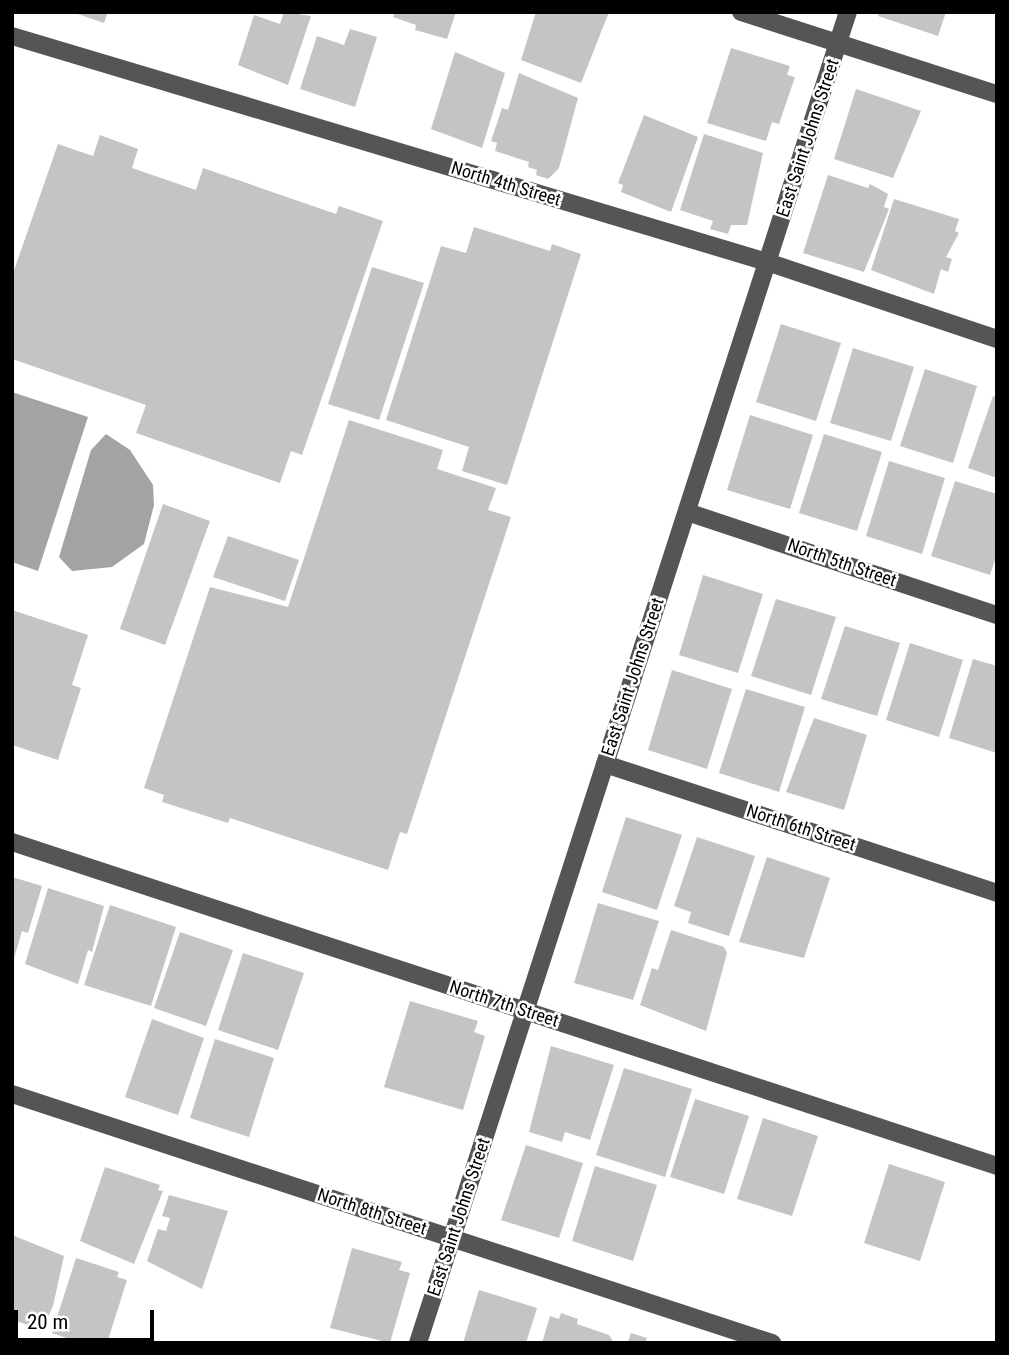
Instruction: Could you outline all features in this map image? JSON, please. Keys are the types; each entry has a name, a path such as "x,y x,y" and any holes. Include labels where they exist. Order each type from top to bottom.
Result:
{"lane":[{"path":"741,12 997,94"},
{"name":"East Saint Johns Street","path":"418,1343 848,12"},
{"name":"North 4th Street","path":"12,36 767,262 997,339"},
{"name":"North 5th Street","path":"687,512 997,615"},
{"name":"North 6th Street","path":"605,764 997,893"},
{"name":"North 7th Street","path":"12,842 997,1166"},
{"name":"North 8th Street","path":"12,1094 772,1343"}],"shaded area":[{"path":"12,392 88,417 38,571 12,562"},
{"path":"106,434 130,450 153,485 154,505 144,544 112,567 72,571 59,557 91,450"}],"building":[{"path":"72,12 108,12 104,23"},
{"path":"284,12 311,16 288,85 238,65 254,15 280,24"},
{"path":"395,12 456,12 447,39 415,30 416,25 393,17"},
{"path":"536,12 609,12 581,83 521,60"},
{"path":"879,12 946,12 938,36 878,16"},
{"path":"350,29 377,37 355,107 300,89 317,36 344,45"},
{"path":"731,48 790,66 787,75 795,77 779,124 772,122 766,141 707,123"},
{"path":"455,52 505,73 482,148 431,129"},
{"path":"519,73 578,98 559,168 548,179 536,175 537,170 528,167 529,162 495,151 497,143 491,141 502,108 508,110"},
{"path":"856,89 921,111 893,178 834,159"},
{"path":"644,115 698,137 671,212 621,192 623,185 618,183"},
{"path":"704,134 763,153 747,225 731,225 728,234 710,229 713,221 680,210"},
{"path":"100,135 138,149 132,168 196,190 203,168 336,214 339,206 383,221 302,455 291,451 280,483 136,433 146,405 12,359 12,276 58,144 93,156"},
{"path":"828,175 868,188 870,184 888,194 884,207 889,209 864,272 803,253"},
{"path":"894,199 959,219 955,231 959,233 946,257 952,259 948,272 941,269 934,294 871,270"},
{"path":"474,227 550,251 552,244 581,254 507,485 462,471 469,447 386,420 441,246 466,253"},
{"path":"372,267 424,283 379,420 328,404"},
{"path":"781,324 841,343 816,421 756,402"},
{"path":"853,348 914,367 891,441 830,423"},
{"path":"925,369 977,386 953,463 900,446"},
{"path":"993,396 997,398 997,478 968,468"},
{"path":"750,415 813,435 790,509 727,490"},
{"path":"349,420 443,450 437,469 496,488 488,510 511,517 407,834 400,832 388,870 230,818 228,823 162,802 164,795 144,788 210,587 288,607"},
{"path":"824,434 882,452 857,531 799,513"},
{"path":"889,461 945,478 922,554 866,536"},
{"path":"955,481 997,494 997,554 990,575 931,556"},
{"path":"163,504 210,521 165,645 120,629"},
{"path":"228,536 299,560 285,601 213,577"},
{"path":"703,575 763,594 738,673 679,655"},
{"path":"776,599 836,617 811,695 751,676"},
{"path":"12,610 88,635 72,685 81,688 58,760 12,745"},
{"path":"845,626 900,643 877,716 821,699"},
{"path":"910,643 963,660 939,737 886,720"},
{"path":"973,659 997,666 997,753 949,738"},
{"path":"672,670 732,689 707,769 648,750"},
{"path":"746,689 805,707 779,792 719,773"},
{"path":"814,718 867,735 844,810 786,792"},
{"path":"626,817 682,835 657,910 602,892"},
{"path":"697,837 755,856 729,936 688,923 691,912 674,906"},
{"path":"767,857 830,878 804,958 739,942"},
{"path":"12,877 42,886 28,933 22,931 13,962"},
{"path":"48,888 104,906 92,952 88,950 78,984 25,964"},
{"path":"598,903 659,921 633,1000 574,983"},
{"path":"110,905 176,927 151,1006 84,985"},
{"path":"671,930 724,947 727,953 706,1031 640,1005 652,968 658,970"},
{"path":"180,932 233,950 206,1026 154,1008"},
{"path":"243,953 304,973 278,1050 218,1030"},
{"path":"410,1001 478,1021 474,1032 485,1036 463,1110 384,1087"},
{"path":"152,1019 204,1038 178,1115 125,1097"},
{"path":"215,1039 274,1058 249,1137 190,1118"},
{"path":"551,1046 614,1065 590,1140 565,1132 562,1142 529,1132"},
{"path":"624,1068 692,1089 665,1177 596,1155"},
{"path":"695,1099 749,1116 724,1194 670,1177"},
{"path":"763,1118 818,1136 792,1216 737,1199"},
{"path":"526,1145 583,1163 559,1238 501,1220"},
{"path":"889,1164 945,1182 920,1261 864,1243"},
{"path":"595,1166 657,1185 633,1261 572,1241"},
{"path":"105,1167 160,1185 158,1190 163,1191 134,1264 80,1241"},
{"path":"169,1195 228,1211 202,1289 147,1261 158,1229 166,1231 170,1218 162,1216"},
{"path":"12,1235 64,1256 53,1306 42,1329 12,1320"},
{"path":"352,1248 402,1262 399,1270 410,1273 390,1343 330,1328"},
{"path":"76,1258 119,1272 117,1277 127,1280 107,1343 81,1343 52,1333"},
{"path":"479,1290 537,1308 526,1343 463,1343"},
{"path":"561,1313 578,1319 577,1324 609,1335 614,1343 542,1343 550,1316 559,1319"},
{"path":"631,1333 647,1338 645,1343 620,1343 628,1342"}]}
